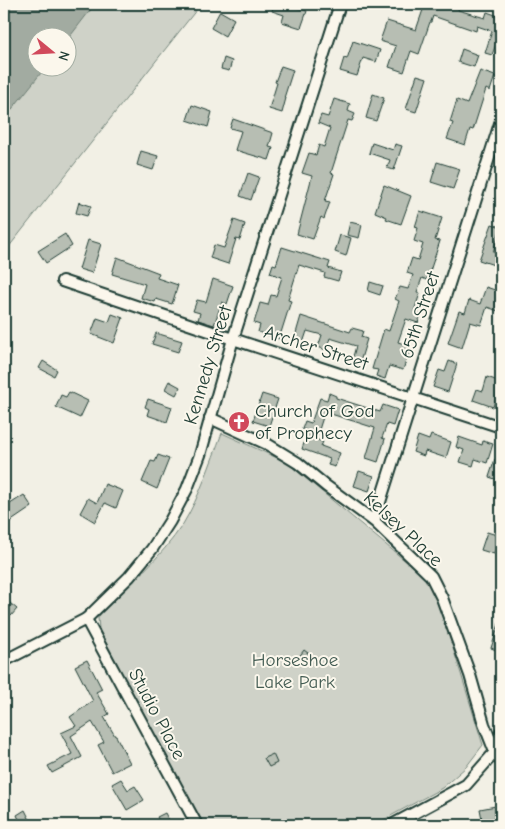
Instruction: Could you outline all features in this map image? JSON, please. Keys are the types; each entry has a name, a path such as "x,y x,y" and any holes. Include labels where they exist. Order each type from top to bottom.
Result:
{"street":[{"name":"Kennedy Street","path":"4,661 86,619 128,577 152,549 170,521 193,472 233,339 340,4"},
{"name":"65th Street","path":"374,521 501,120"},
{"name":"Archer Street","path":"62,281 501,427"},
{"name":"Kelsey Place","path":"210,418 267,444 298,463 374,521 432,576 470,675 484,724 495,752 501,761"},
{"name":"Studio Place","path":"86,619 197,825"},
{"path":"392,825 466,786 495,752 501,732"}],"green space":[{"path":"4,4 201,4 4,253"},
{"name":"Horseshoe Lake Park","path":"222,433 286,462 426,578 440,606 483,745 466,767 442,788 374,825 201,825 99,629 98,618 101,610 155,559 183,524 200,491"}],"shaded area":[{"path":"4,4 95,4 76,28 28,28 28,78 37,78 4,119"}],"building":[{"path":"274,4 285,4 307,11 301,28 282,22 284,15 272,11"},
{"path":"425,4 460,4 458,10 485,18 487,12 501,17 501,45 496,44 492,55 485,53 492,31 477,26 476,31 433,16 419,54 411,51 404,72 389,67 396,46 380,41 387,21 416,30"},
{"path":"220,11 234,19 225,36 211,28"},
{"path":"353,41 380,50 376,62 363,58 357,76 340,71 344,58 347,59"},
{"path":"462,49 478,55 474,67 458,62"},
{"path":"224,58 232,61 229,71 221,69"},
{"path":"281,66 293,70 284,98 286,98 282,113 269,109"},
{"path":"480,71 495,76 490,91 486,89 473,130 470,129 465,145 447,139 453,123 450,122 457,100 467,104"},
{"path":"417,75 427,78 416,112 406,109"},
{"path":"373,94 384,98 376,121 366,118"},
{"path":"334,99 350,104 348,111 355,114 352,121 348,120 331,173 334,174 325,201 330,202 324,219 321,217 313,239 297,234 312,176 302,173 309,153 316,155 319,145 324,147 330,128 318,123 321,115 328,117"},
{"path":"192,105 212,112 208,127 187,120"},
{"path":"233,119 273,133 269,147 273,148 269,160 235,150 241,131 230,128"},
{"path":"372,143 393,150 395,144 402,146 394,170 387,168 390,160 369,153"},
{"path":"141,151 158,156 153,170 137,165"},
{"path":"437,162 460,169 453,189 431,182"},
{"path":"248,173 259,177 251,200 240,196"},
{"path":"384,185 411,196 401,224 386,219 387,217 375,212"},
{"path":"79,202 91,206 87,216 76,213"},
{"path":"420,211 442,218 435,240 440,241 427,280 422,278 417,292 420,293 414,312 421,314 418,323 406,319 398,342 411,346 403,370 389,366 385,379 376,376 378,370 372,369 384,329 389,331 399,301 395,299 400,287 408,289 413,275 407,273 412,258 418,260 423,244 414,241 418,228 415,227"},
{"path":"234,220 245,224 240,240 236,239 228,264 210,258 214,245 224,248"},
{"path":"350,222 362,225 359,238 347,235"},
{"path":"492,224 501,227 493,252 501,254 497,266 479,260"},
{"path":"65,234 72,246 46,263 38,251"},
{"path":"340,235 351,238 346,256 335,252"},
{"path":"88,240 101,244 92,273 79,269"},
{"path":"282,247 330,262 328,268 341,272 338,281 324,277 325,273 299,265 288,300 291,301 279,339 258,332 260,325 254,323 260,303 268,305 271,295 276,296 282,277 270,273 273,264 276,265"},
{"path":"117,257 159,273 157,278 178,285 172,304 156,299 155,302 141,298 145,284 112,274"},
{"path":"213,279 233,286 227,304 222,302 214,325 198,320 200,313 193,311 197,300 206,302"},
{"path":"370,282 383,286 380,295 368,291"},
{"path":"486,287 501,292 501,312 487,307 481,325 470,322 462,348 448,343 459,311 465,313 469,300 480,304"},
{"path":"112,314 123,318 114,343 91,334 97,318 109,322"},
{"path":"301,316 350,332 352,328 363,331 361,337 367,339 360,362 352,360 356,346 330,338 326,350 318,347 322,335 307,331 303,343 294,340"},
{"path":"156,333 182,341 178,352 152,344"},
{"path":"43,361 57,370 54,376 39,368"},
{"path":"449,361 457,364 448,392 433,387 439,370 445,372"},
{"path":"487,377 501,382 493,407 473,400 477,389 483,391"},
{"path":"169,381 180,387 176,395 165,389"},
{"path":"69,392 88,401 80,418 56,407 61,395 66,397"},
{"path":"329,393 336,396 336,398 380,412 383,405 398,410 393,426 387,424 382,438 385,439 378,462 366,458 375,428 331,414 330,416 324,414 316,439 323,442 321,446 340,453 335,467 328,465 330,459 302,449 308,431 302,429 305,421 311,423 320,398 327,400"},
{"path":"262,394 278,399 269,426 253,421"},
{"path":"148,399 172,407 167,422 147,415 149,409 145,407"},
{"path":"431,435 451,442 446,458 425,451 424,456 413,452 418,436 429,440"},
{"path":"459,437 482,445 483,441 493,444 487,463 475,459 473,466 460,462 464,450 456,447"},
{"path":"158,455 169,459 157,489 142,482 151,461 155,462"},
{"path":"495,459 501,461 501,481 489,477"},
{"path":"359,471 374,476 369,491 354,486"},
{"path":"105,484 123,491 116,508 105,503 95,522 80,513 88,498 97,503"},
{"path":"24,495 32,507 4,526 4,508"},
{"path":"487,532 500,536 494,554 481,550"},
{"path":"4,598 17,609 11,616 4,610"},
{"path":"501,621 501,652 491,648"},
{"path":"304,650 312,656 306,663 298,658"},
{"path":"87,660 102,689 96,692 109,714 104,717 130,763 112,772 98,745 104,742 92,722 71,736 82,757 52,773 48,766 72,754 61,733 76,726 70,717 93,701 75,666"},
{"path":"273,754 277,763 269,767 264,758"},
{"path":"121,779 128,790 135,786 144,800 127,810 112,784"},
{"path":"501,805 501,820 483,824 480,809"},
{"path":"25,810 30,820 21,824 17,815"},
{"path":"165,813 171,825 161,825 157,817"}],"place":[{"name":"Church of God of Prophecy","path":"239,422"}]}
